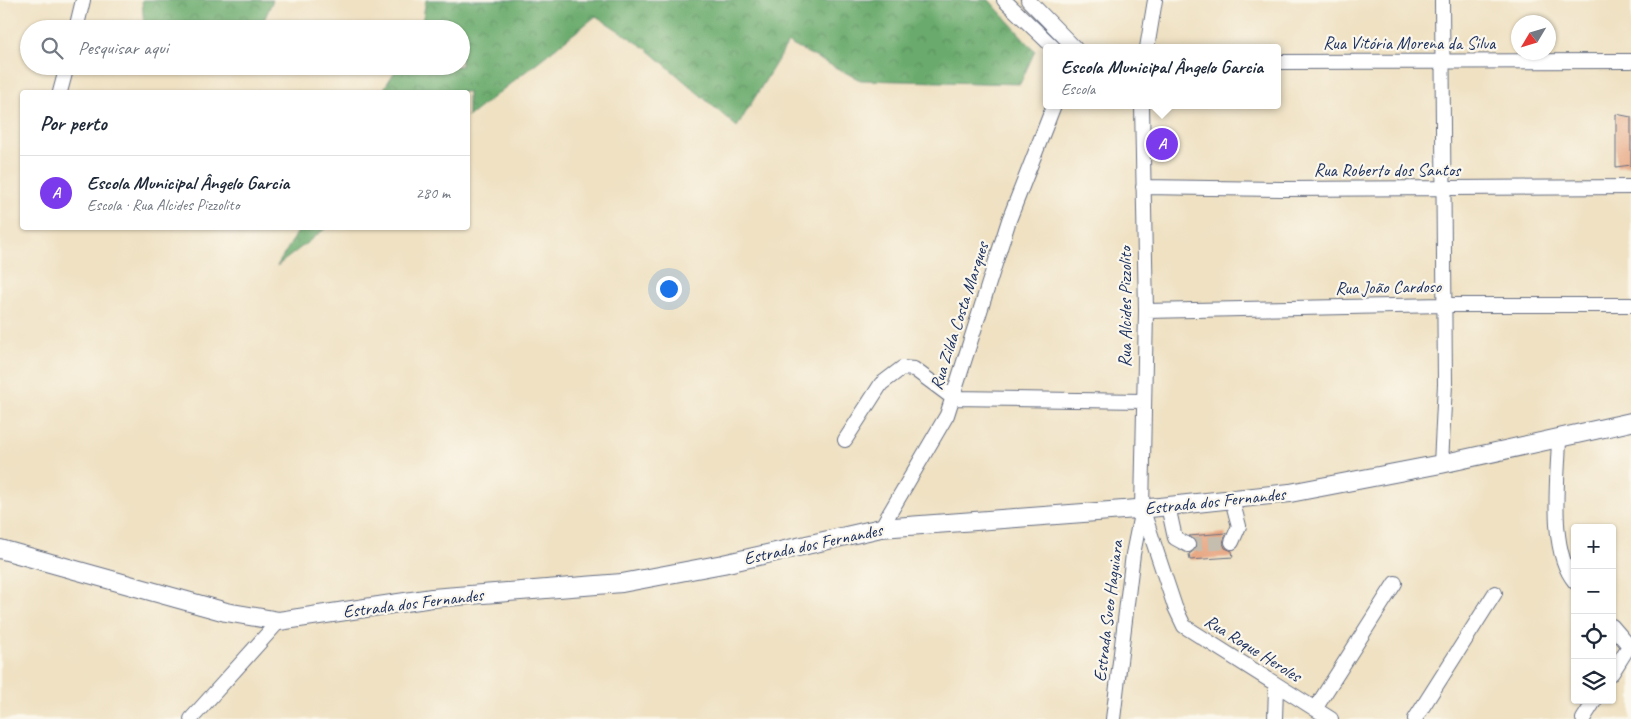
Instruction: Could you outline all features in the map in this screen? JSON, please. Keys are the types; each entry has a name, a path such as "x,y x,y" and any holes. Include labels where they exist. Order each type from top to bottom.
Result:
{"main road":[{"name":"Estrada dos Fernandes","path":"0,549 226,612 279,621 432,598 622,583 723,564 881,528 1142,509 1290,493 1442,464 1631,422"}],"street":[{"path":"78,20 83,0"},
{"path":"1004,0 1050,44"},
{"path":"1028,0 1070,44"},
{"path":"1148,44 1155,0"},
{"path":"1442,0 1444,188 1442,464"},
{"name":"Rua Vitória Morena da Silva","path":"1281,62 1631,61"},
{"path":"60,90 64,75"},
{"name":"Rua Zilda Costa Marques","path":"881,528 947,415 1009,220 1052,109"},
{"name":"Rua Alcides Pizzolito","path":"1142,109 1146,311 1142,509"},
{"name":"Rua Roberto dos Santos","path":"1143,187 1631,187"},
{"name":"Rua João Cardoso","path":"1146,311 1444,305 1631,305"},
{"path":"845,440 881,384 902,368 914,370 953,398 1143,401"},
{"path":"1559,439 1557,516 1562,558 1571,578"},
{"path":"1232,500 1239,526 1232,542"},
{"path":"1168,506 1175,538 1188,545"},
{"name":"Rua Roque Heroles","path":"1142,509 1175,607 1184,626 1276,686 1331,719"},
{"name":"Estrada Sueo Haguiara","path":"1113,719 1133,554 1142,509"},
{"path":"1315,709 1395,583"},
{"path":"1415,719 1495,593"},
{"path":"190,719 279,621"},
{"path":"1616,631 1630,647 1616,667"},
{"path":"1275,719 1276,686"},
{"path":"1582,719 1592,704"}],"green space":[{"path":"142,0 273,0 264,20 143,20"},
{"path":"426,0 989,0 1035,51 1020,84 860,80 788,43 737,127 647,49 596,16 470,115 470,90 383,90 392,75 470,75 470,20 423,20"},
{"path":"299,230 323,230 277,266"}],"building":[{"path":"1616,114 1631,117 1631,165 1616,167"},
{"path":"1226,533 1223,543 1225,548 1232,551 1233,557 1190,560 1189,554 1195,550 1197,545 1195,540 1189,536"}],"tunnel":[{"path":"1188,545 1232,542"}],"place":[{"name":"Escola Municipal Ângelo Garcia","path":"1162,144"}]}
